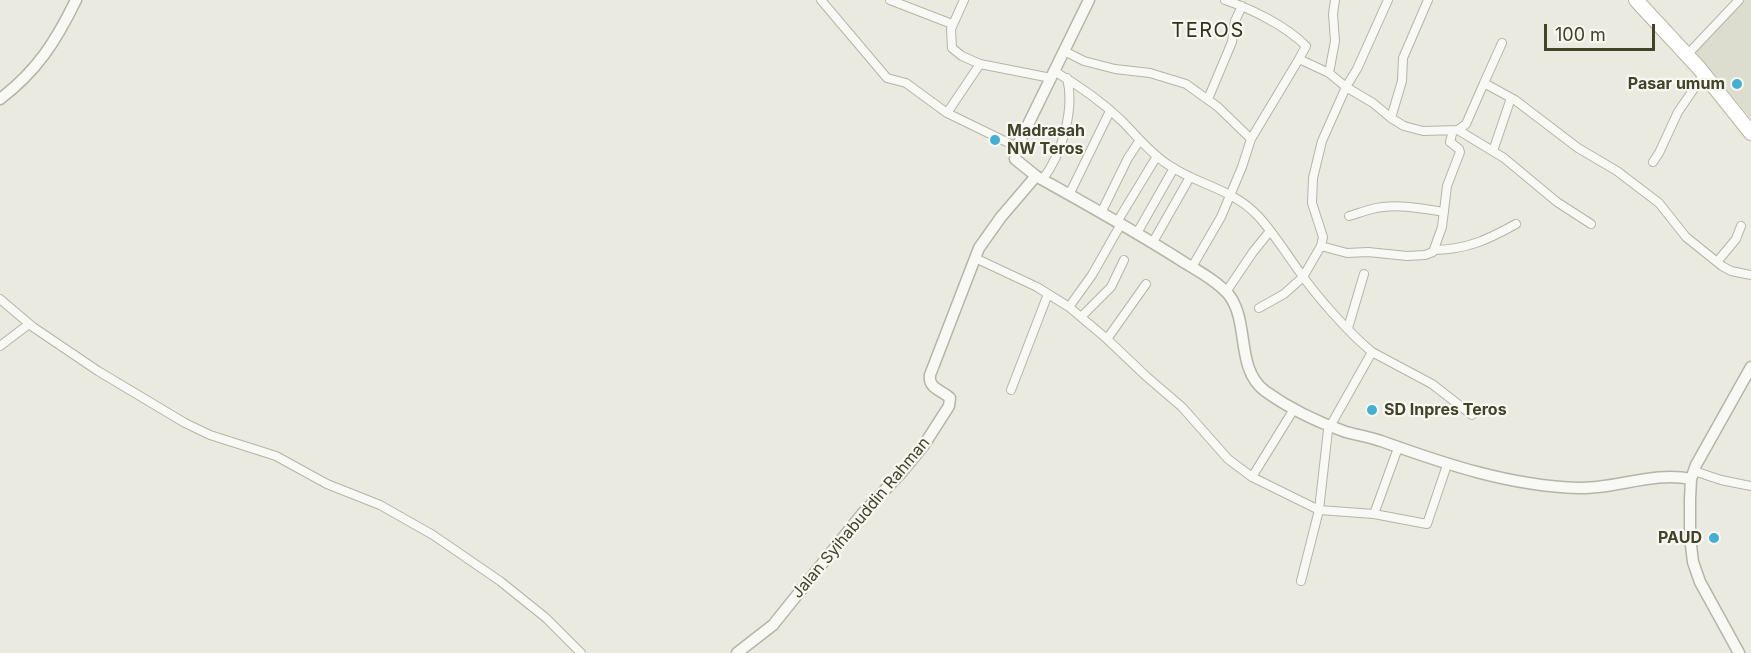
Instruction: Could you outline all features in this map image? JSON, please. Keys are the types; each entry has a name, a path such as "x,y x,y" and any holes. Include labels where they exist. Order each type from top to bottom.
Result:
{"main road":[{"path":"1636,0 1704,74 1751,133"}],"street":[{"path":"0,99 38,64 59,34 76,0"},
{"path":"821,0 887,78 906,83 947,113 1017,147"},
{"path":"890,0 952,24"},
{"path":"964,0 950,33 954,51 980,64 1067,78 1110,111 1157,156 1174,168 1232,194 1257,215 1303,277 1372,352 1432,384 1472,415"},
{"path":"1089,0 1017,147 1015,159 1039,178 1153,242 1226,292 1236,307 1245,351 1255,380 1263,389 1294,409 1329,426 1447,465 1515,481 1571,488 1606,487 1692,475 1751,486"},
{"path":"1192,267 1232,194 1251,139 1306,48 1305,45 1247,8 1225,0"},
{"path":"1208,99 1232,42 1235,21 1256,0"},
{"path":"1329,73 1335,41 1333,14 1335,0"},
{"path":"1259,308 1284,294 1303,277 1321,246 1323,237 1312,203 1313,178 1322,141 1388,0"},
{"path":"1391,118 1402,81 1402,58 1428,0"},
{"path":"1687,55 1739,0"},
{"path":"1299,59 1329,73 1404,126 1423,131 1456,130 1466,124 1502,43"},
{"path":"1064,51 1084,61 1115,69 1159,75 1186,84 1208,99 1251,139"},
{"path":"947,113 980,64"},
{"path":"1653,162 1678,112 1704,74"},
{"path":"1039,178 1054,163 1062,138 1070,102 1067,78"},
{"path":"1484,83 1511,98 1578,148 1617,171 1659,203 1686,237 1717,262 1731,271 1751,275"},
{"path":"1493,151 1511,98"},
{"path":"1069,195 1110,111"},
{"path":"1321,246 1347,253 1368,252 1407,256 1431,254 1442,227 1447,186 1460,152 1450,142 1456,130"},
{"path":"1456,130 1493,151 1557,202 1591,224"},
{"path":"1101,213 1128,158 1140,140"},
{"path":"1069,307 1092,274 1157,156"},
{"path":"1137,233 1174,168"},
{"path":"1153,242 1190,177"},
{"name":"Jalan Syihabuddin Rahman","path":"737,653 773,625 862,514 924,445 949,405 950,398 933,387 930,379 975,258 984,240 1001,217 1039,178"},
{"path":"1349,216 1381,208 1413,207 1443,212"},
{"path":"1434,250 1472,246 1516,224"},
{"path":"1717,262 1736,240 1741,226"},
{"path":"1226,292 1270,231"},
{"path":"975,258 1048,294 1069,307 1182,407 1228,459 1252,477 1319,510 1374,514 1427,524 1447,465"},
{"path":"1081,317 1111,287 1124,260"},
{"path":"1348,328 1364,274"},
{"path":"1107,339 1146,284"},
{"path":"1011,390 1048,294"},
{"path":"0,299 29,324 145,400 197,429 276,456 327,484 380,505 433,535 501,581 546,618 581,653"},
{"path":"0,346 29,324"},
{"path":"1301,581 1319,510 1329,426 1372,352"},
{"path":"1739,653 1696,574 1690,537 1692,475 1709,440 1751,368"},
{"path":"1252,477 1294,409"},
{"path":"1374,514 1398,448"}],"shaded area":[{"name":"Pasar umum","path":"1738,0 1751,0 1751,119 1693,49"}],"place":[{"name":"Pasar umum","path":"1737,84"},
{"name":"Madrasah NW Teros","path":"995,140"},
{"name":"SD Inpres Teros","path":"1372,410"},
{"name":"PAUD","path":"1714,538"}],"district":[{"name":"TEROS","path":"1208,31"}]}
